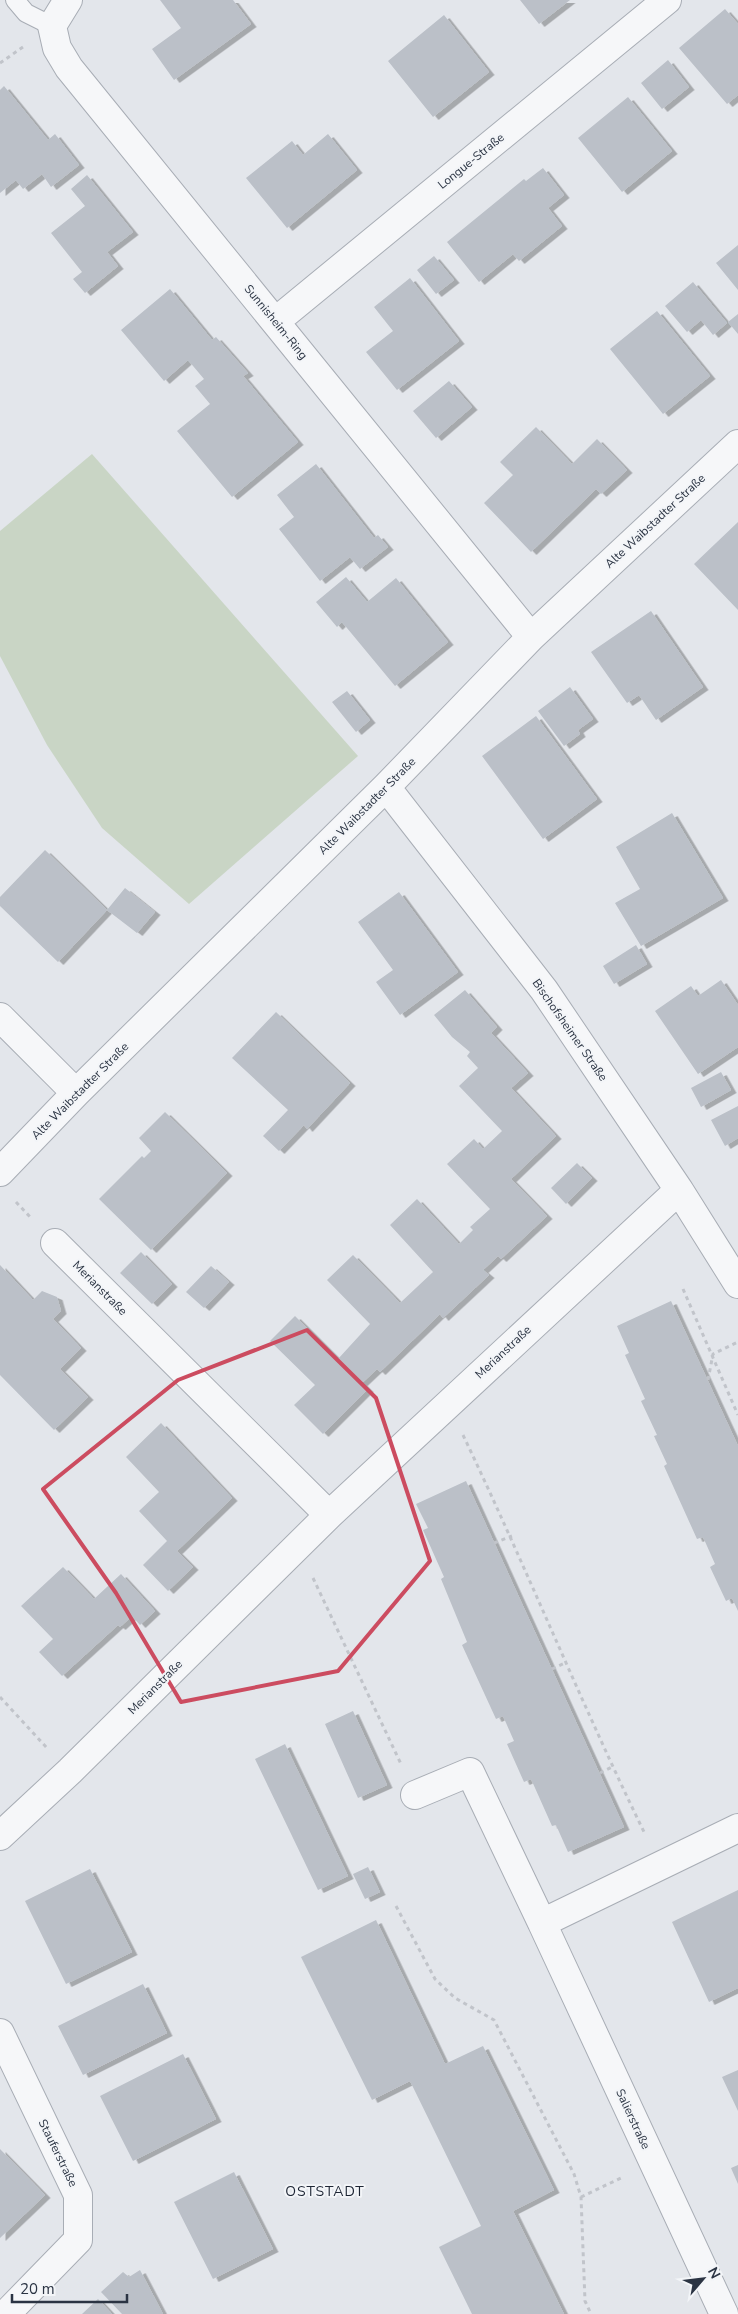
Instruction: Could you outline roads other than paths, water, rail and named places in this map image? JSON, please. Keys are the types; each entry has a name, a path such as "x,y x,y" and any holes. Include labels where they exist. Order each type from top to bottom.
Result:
{"street":[{"path":"52,26 64,3 68,0"},
{"name":"Longue-Straße","path":"276,321 667,0"},
{"name":"Sunnisheim-Ring","path":"52,26 57,48 69,68 531,637"},
{"name":"Alte Waibstadter Straße","path":"0,1172 76,1094 386,787 531,637 738,444"},
{"name":"Bischofsheimer Straße","path":"386,787 544,990 679,1190 738,1284"},
{"path":"0,1018 76,1094"},
{"name":"Merianstraße","path":"0,1836 70,1772 329,1515 679,1190"},
{"name":"Merianstraße","path":"56,1243 329,1515"},
{"name":"Salierstraße","path":"414,1794 470,1772 724,2314"},
{"path":"542,1924 738,1828"},
{"name":"Stauferstraße","path":"0,2033 78,2195 78,2240 6,2314"}],"lane":[{"path":"15,0 26,13 52,26"}],"district":[{"name":"OSTSTADT","path":"325,2191"}]}
